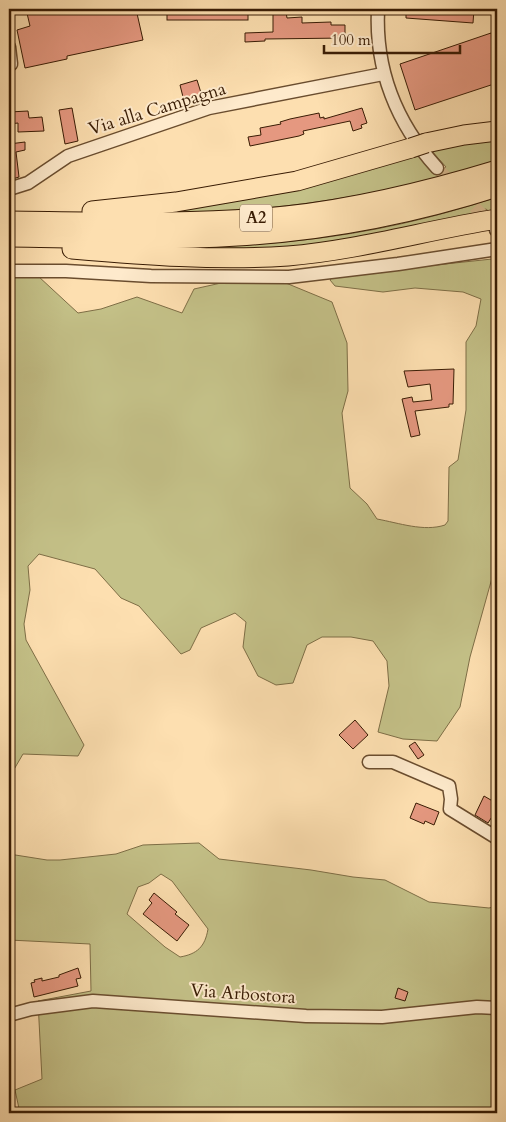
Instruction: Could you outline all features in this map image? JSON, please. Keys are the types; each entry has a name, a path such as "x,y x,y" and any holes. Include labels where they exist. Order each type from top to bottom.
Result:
{"highway":[{"path":"9,213 99,211 206,198 297,182 418,146 464,135 497,131"},
{"name":"A2","path":"9,221 165,222 236,220 286,216 405,196 497,170"},
{"name":"A2","path":"9,237 155,238 270,234 335,226 382,217 432,206 497,188"},
{"path":"9,246 156,256 263,257 337,250 497,227"}],"street":[{"path":"378,9 378,44 384,74 395,105 412,137 437,168"},
{"path":"9,47 11,64"},
{"name":"Via alla Campagna","path":"9,189 28,183 68,156 209,108 384,74"},
{"path":"9,271 289,278 497,249"},
{"path":"369,762 393,762 449,786 450,809 497,838"},
{"name":"Via Arbostora","path":"9,1015 57,1005 93,1001 306,1016 382,1018 477,1007 497,1008"}],"shaded area":[{"path":"497,137 497,161 394,188 325,201 254,209 180,214 158,212 417,152 434,171 446,167 430,149"},
{"path":"497,197 497,214 491,213 486,209 474,212 477,215 450,222 278,250 196,248 290,241 377,229 450,212"},
{"path":"492,259 497,273 497,560 470,657 460,707 437,741 403,739 378,732 389,686 387,661 373,641 351,637 322,637 307,645 293,683 276,685 258,676 243,647 246,622 235,613 201,628 190,650 181,654 139,606 121,598 95,569 39,554 28,566 30,590 24,624 26,640 84,745 78,756 23,754 9,778 9,277 38,276 78,313 101,309 137,297 182,313 194,289 221,283 281,281 332,302 347,343 348,391 342,413 350,488 367,504 377,519 429,528 445,525 448,521 449,467 458,460 466,410 466,342 476,326 481,299 463,292 415,288 383,292 335,286 330,280 333,276"},
{"path":"199,843 219,859 385,880 429,902 489,908 497,906 497,1113 20,1113 15,1090 42,1079 38,1001 91,991 90,944 9,940 9,854 47,860 60,860 116,854 143,845","holes":["161,874 172,881 208,929 205,941 199,949 196,952 180,957 165,947 127,914 138,887 149,883"]}],"building":[{"path":"26,9 136,9 143,40 67,56 67,59 25,68 17,30 30,26"},
{"path":"167,9 248,9 248,20 167,20"},
{"path":"406,9 474,9 473,23 406,18"},
{"path":"286,12 287,18 302,17 302,23 331,22 331,25 345,25 345,38 265,39 265,41 245,42 245,33 273,32 273,13"},
{"path":"491,33 497,52 497,83 415,110 400,64"},
{"path":"197,80 202,96 184,101 180,85"},
{"path":"72,108 78,141 65,144 59,110"},
{"path":"362,108 367,123 361,125 362,128 353,131 350,121 303,131 304,134 299,136 250,146 248,137 261,135 260,128 319,113 320,118 324,117 324,119"},
{"path":"28,111 29,118 42,117 44,131 18,132 18,123 9,124 9,112"},
{"path":"25,142 25,150 16,152 19,177 9,180 9,144"},
{"path":"454,369 453,404 449,404 449,407 415,411 420,435 411,437 402,399 412,397 413,402 432,400 430,384 408,387 404,371"},
{"path":"355,720 368,735 353,749 339,735"},
{"path":"415,742 424,755 418,759 409,746"},
{"path":"484,796 496,803 492,810 495,812 488,823 475,815"},
{"path":"416,803 439,812 434,825 425,821 424,824 410,818"},
{"path":"154,893 189,925 177,941 143,914 152,903 149,900"},
{"path":"78,968 81,978 76,979 78,986 34,997 31,983 35,982 34,980 42,978 42,981 59,977 59,975"},
{"path":"398,988 408,992 405,1001 395,998"}],"tunnel":[{"path":"437,168 491,224"}]}
